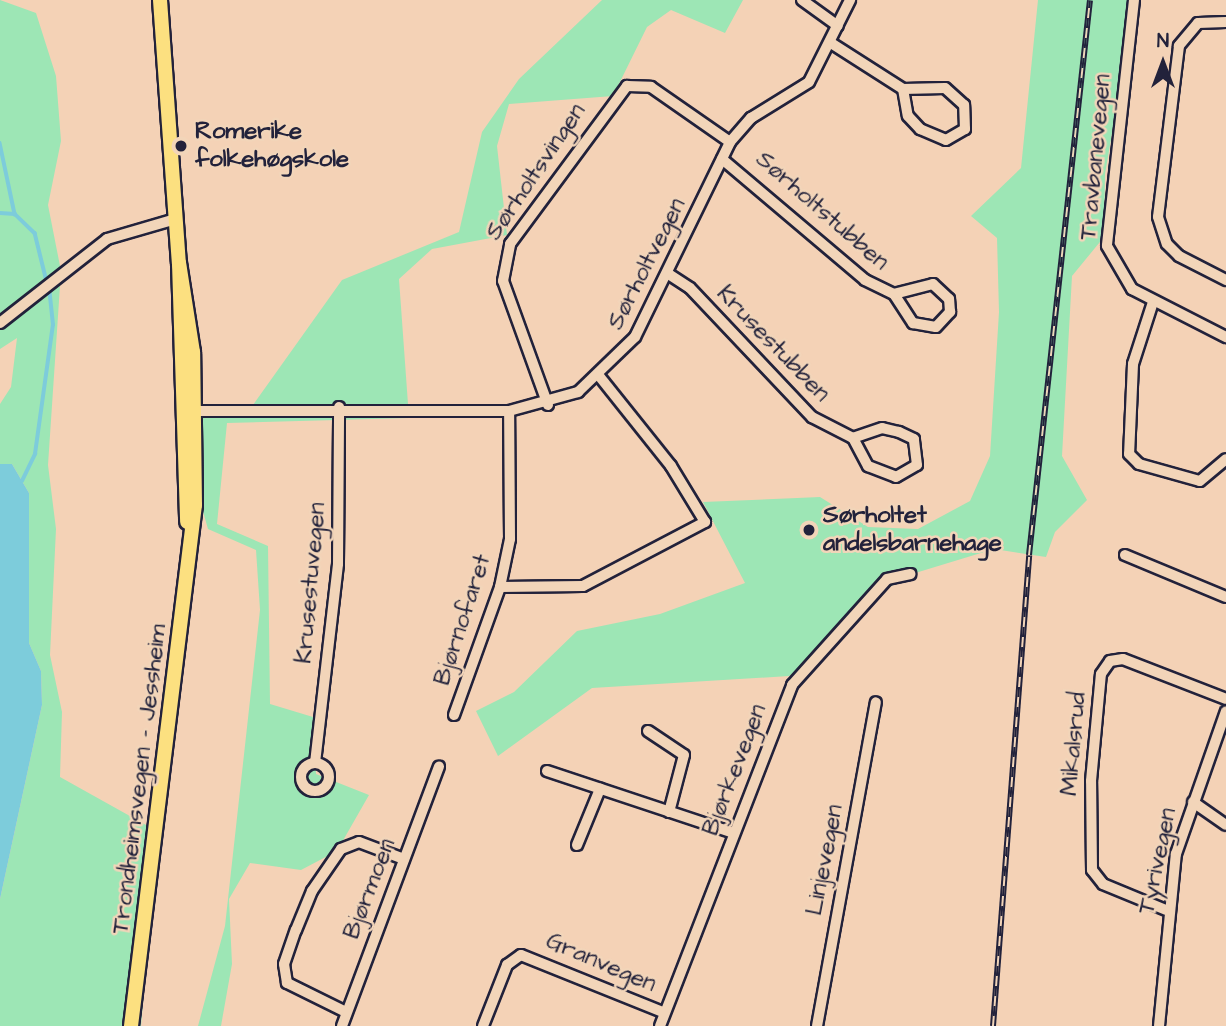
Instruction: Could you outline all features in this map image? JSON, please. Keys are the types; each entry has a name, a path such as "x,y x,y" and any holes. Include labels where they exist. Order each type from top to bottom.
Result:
{"main road":[{"name":"Trondheimsvegen - Jessheim","path":"131,1026 177,689 189,537 190,411 160,0"}],"street":[{"path":"802,0 838,26"},
{"name":"Sørholtvegen","path":"190,411 339,407 509,411 548,405 600,377 635,337 730,142 751,118 809,82 831,43 850,0"},
{"name":"Travbanevegen","path":"1134,0 1107,238 1120,275 1153,302 1226,337"},
{"path":"1226,22 1198,23 1179,46 1158,217 1167,244 1180,256 1226,280"},
{"path":"831,43 903,89 945,88 964,105 965,129 946,140 920,129 908,116 903,89"},
{"name":"Sørholtsvingen","path":"548,405 503,281 503,257 514,237 627,86 650,87 730,142"},
{"name":"Sørholtstubben","path":"722,159 865,280 894,294 904,316 924,327 936,327 950,312 949,299 933,284 894,294"},
{"path":"0,323 107,239 176,219"},
{"name":"Krusestubben","path":"667,273 690,288 812,417 853,438"},
{"path":"1153,302 1133,364 1129,454 1139,464 1200,481 1226,459"},
{"path":"500,587 583,586 705,522 671,466 600,377"},
{"name":"Krusestuvegen","path":"315,763 338,564 339,407"},
{"name":"Bjørnofaret","path":"454,715 500,587 512,511 509,411"},
{"path":"882,428 899,432 914,439 917,466 909,474 883,473 869,466 853,438 882,428"},
{"path":"1125,555 1226,597"},
{"name":"Bjørkevegen","path":"660,1026 663,1012 792,685 887,579 910,574"},
{"name":"Mikalsrud","path":"1166,910 1103,884 1092,870 1091,781 1101,674 1110,661 1123,659 1226,699"},
{"name":"Linjevegen","path":"817,1026 876,702"},
{"name":"Tyrivegen","path":"1159,1026 1166,910 1193,802 1226,710"},
{"path":"648,731 684,755 669,812"},
{"name":"Bjørmoen","path":"342,1026 439,767"},
{"path":"547,771 733,834"},
{"path":"577,845 600,789"},
{"path":"1193,802 1226,825"},
{"path":"346,1012 287,983 284,964 296,930 322,873 348,845 369,845 404,859"},
{"name":"Granvegen","path":"483,1026 507,965 522,955 663,1012"}],"green space":[{"path":"0,0 36,13 56,76 61,141 48,205 61,271 48,465 56,529 50,655 62,712 60,777 146,825 154,880 141,1026 0,1026 0,899 42,705 41,671 29,643 29,493 12,464 0,464 0,404 11,387 17,338 0,349"},
{"path":"602,0 743,0 725,33 671,10 647,27 613,96 509,104 497,146 507,235 432,249 399,279 409,418 227,423 217,524 268,546 270,704 313,717 316,774 369,795 337,851 301,870 250,863 229,899 232,964 221,1026 198,1026 225,926 260,610 256,550 208,529 194,480 201,415 253,405 342,280 459,232 482,132 519,79"},
{"path":"1038,0 1135,0 1105,174 1104,237 1072,276 1062,456 1087,500 1055,532 1046,557 994,549 912,574 878,594 837,646 789,676 592,688 498,756 476,711 514,692 577,631 660,614 745,583 703,502 820,497 868,527 918,529 970,501 990,456 999,312 997,238 971,216 1021,168"}],"water":[{"path":"0,464 12,464 29,493 29,643 41,671 42,705 0,899"}],"waterway":[{"path":"0,143 15,214 35,233 47,282"},
{"path":"0,213 15,214"},
{"path":"22,481 35,454 53,325 49,289"}],"railway":[{"path":"993,1026 1029,555 1090,0"}],"place":[{"name":"Romerike folkehøgskole","path":"181,146"},
{"name":"Sørholtet andelsbarnehage","path":"809,530"}]}
